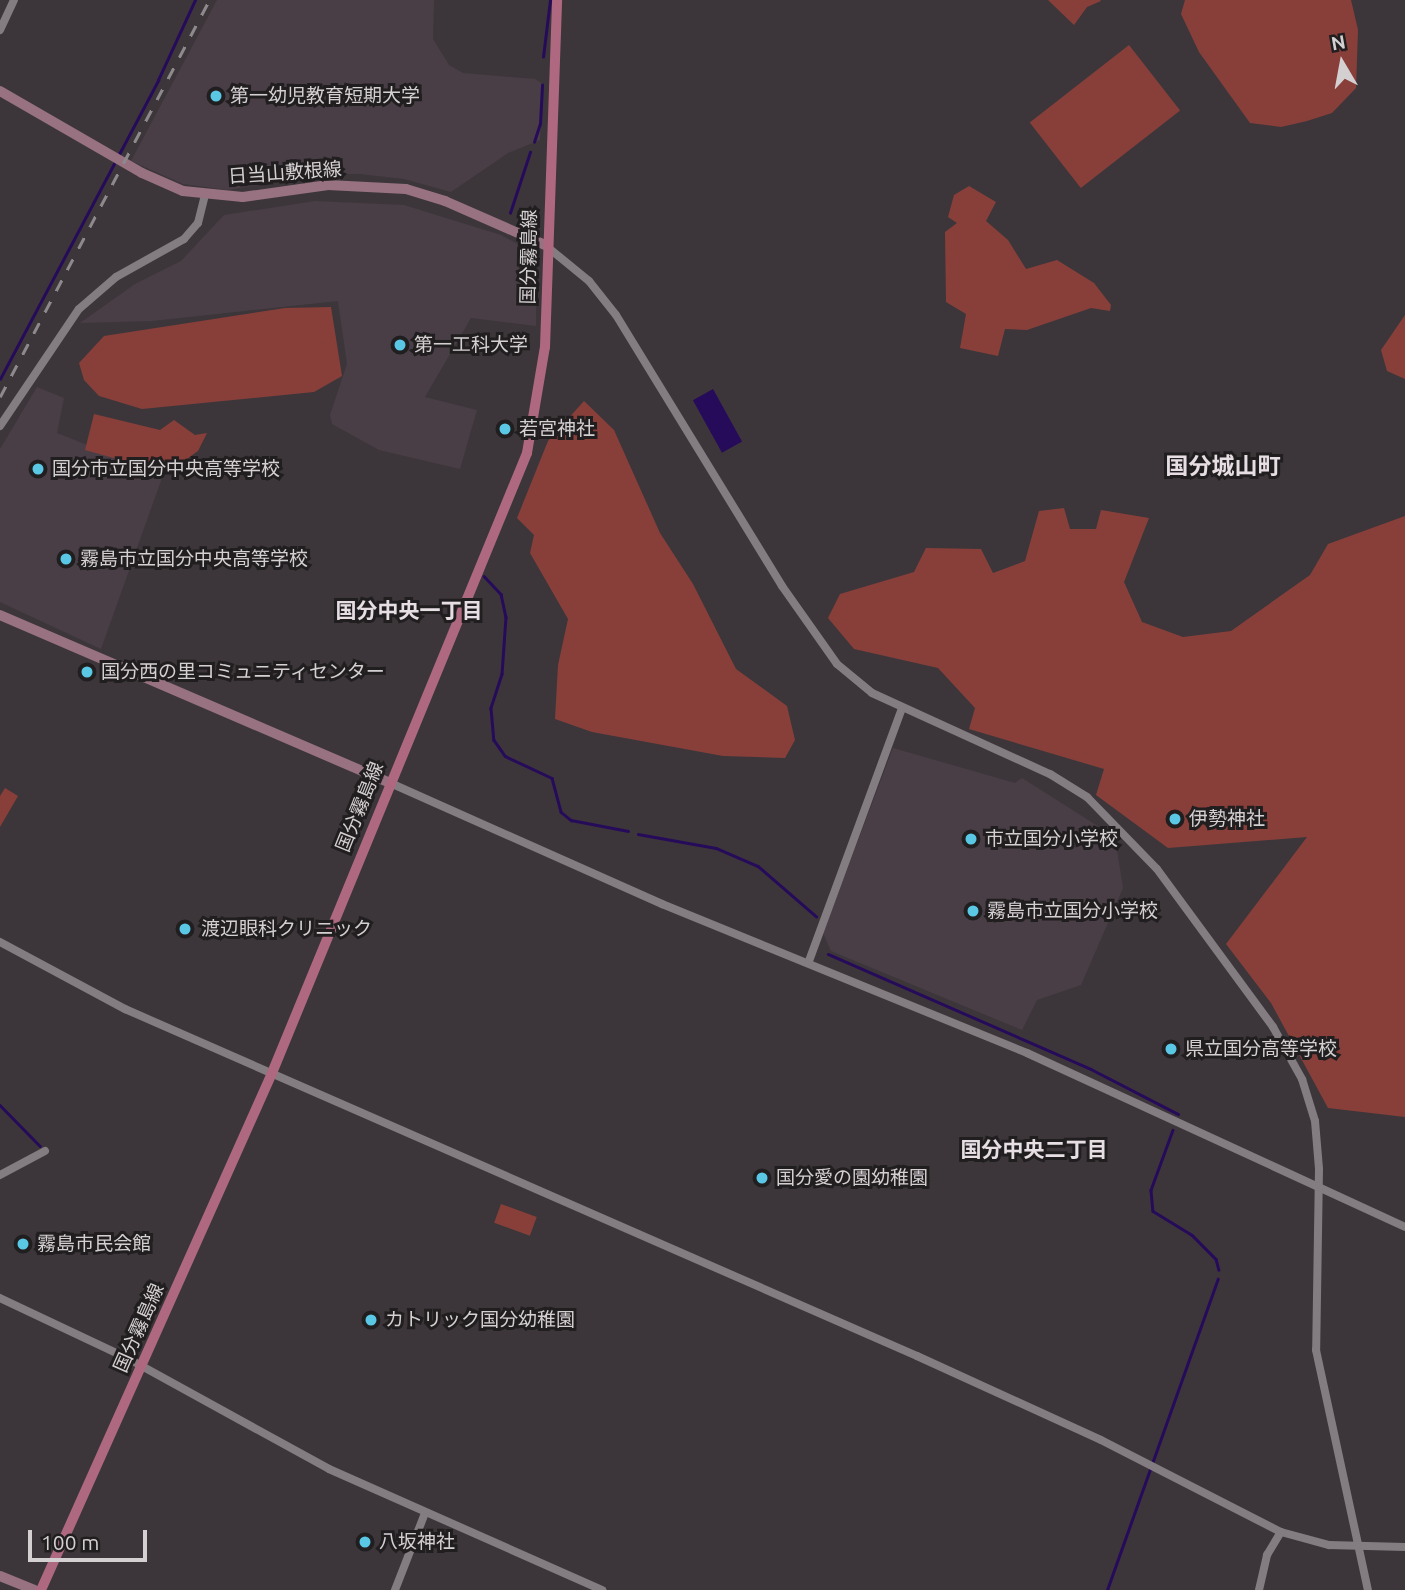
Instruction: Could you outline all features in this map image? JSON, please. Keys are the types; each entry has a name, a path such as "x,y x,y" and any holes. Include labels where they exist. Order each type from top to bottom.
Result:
{"main road":[{"name":"国分霧島線","path":"41,1590 272,1073 388,782 532,437 545,346 545,245 557,0"},
{"name":"日当山敷根線","path":"0,92 142,173 183,191 243,197 328,185 405,190 445,201 545,245"},
{"path":"0,615 388,782"},
{"path":"0,1576 34,1590"}],"street":[{"path":"0,30 14,0"},
{"path":"0,426 79,309 116,277 193,231 205,194"},
{"path":"545,245 589,281 616,315 820,644 873,693 1049,774 1087,797 1130,837 1223,958 1291,1057 1313,1111 1318,1147 1315,1350 1368,1590"},
{"path":"809,961 902,708"},
{"path":"388,782 662,904 809,961 1027,1053 1405,1227"},
{"path":"0,942 125,1009 918,1356 1151,1465 1281,1532 1329,1545 1405,1547"},
{"path":"0,1175 45,1151"},
{"path":"0,1298 140,1365 329,1469 602,1590"},
{"path":"395,1590 425,1513"},
{"path":"1259,1590 1267,1555 1281,1532"}],"shaded area":[{"path":"217,0 434,0 433,39 449,65 463,73 535,79 543,84 540,140 508,153 451,192 404,179 360,174 324,174 228,190 183,184 131,161"},
{"path":"1048,0 1101,1 1087,7 1074,25"},
{"path":"1185,0 1351,0 1358,30 1356,88 1332,113 1281,127 1250,123 1199,52 1181,14"},
{"path":"1129,45 1180,110 1081,188 1030,123"},
{"path":"969,186 996,202 986,221 1008,240 1026,269 1057,260 1094,283 1111,305 1110,311 1091,308 1027,330 1005,329 998,356 960,348 966,314 946,302 945,232 957,223 948,217 954,195"},
{"name":"第一工科大学","path":"315,201 404,205 501,235 536,254 536,326 471,318 425,397 477,410 460,469 379,450 332,424 330,415 347,364 338,301 152,321 80,323 135,284 181,261 224,215"},
{"path":"331,307 342,376 314,392 142,409 99,396 84,380 79,363 104,336 285,308"},
{"path":"1405,315 1405,379 1387,371 1381,350"},
{"name":"霧島市立国分中央高等学校","path":"37,387 64,398 57,433 163,475 101,649 0,602 0,449"},
{"path":"713,389 742,441 722,453 693,400"},
{"path":"584,401 614,430 660,533 693,584 736,669 787,706 795,740 785,758 723,756 592,732 555,719 558,665 568,619 530,553 534,535 517,518 548,441"},
{"path":"94,414 160,430 174,420 195,435 207,433 198,451 167,473 85,450"},
{"path":"1064,508 1070,529 1096,529 1101,510 1149,518 1124,582 1142,622 1183,637 1231,631 1310,575 1328,544 1405,516 1405,1117 1328,1108 1271,1003 1226,944 1307,837 1168,848 1096,795 1104,769 969,729 975,708 938,668 854,649 828,618 840,594 914,572 926,548 981,549 993,573 1025,561 1039,511"},
{"name":"霧島市立国分小学校","path":"893,748 1015,783 1022,778 1115,837 1123,888 1081,985 1037,1000 1022,1030 831,951 823,933"},
{"path":"5,788 18,796 0,827 0,796"},
{"path":"501,1204 537,1217 530,1236 494,1223"}],"waterway":[{"path":"0,379 158,80 195,0"},
{"path":"543,57 550,0"},
{"path":"534,142 540,124 542,85"},
{"path":"510,213 530,152"},
{"path":"484,576 501,594 506,617 502,674 491,708 494,740 505,756 552,778 561,812 571,820 628,831"},
{"path":"638,834 716,848 758,866 816,916"},
{"path":"828,954 1091,1069 1178,1114"},
{"path":"0,1105 40,1146"},
{"path":"1173,1130 1151,1190 1153,1211 1192,1235 1216,1259 1219,1270"},
{"path":"1107,1590 1218,1279"}],"railway":[{"path":"0,397 209,0"}],"place":[{"name":"第一幼児教育短期大学","path":"216,96"},
{"name":"第一工科大学","path":"400,345"},
{"name":"若宮神社","path":"505,429"},
{"name":"国分市立国分中央高等学校","path":"38,469"},
{"name":"霧島市立国分中央高等学校","path":"66,559"},
{"name":"国分西の里コミュニティセンター","path":"87,672"},
{"name":"伊勢神社","path":"1175,819"},
{"name":"市立国分小学校","path":"971,839"},
{"name":"霧島市立国分小学校","path":"973,911"},
{"name":"渡辺眼科クリニック","path":"185,929"},
{"name":"県立国分高等学校","path":"1171,1049"},
{"name":"国分愛の園幼稚園","path":"762,1178"},
{"name":"霧島市民会館","path":"23,1244"},
{"name":"カトリック国分幼稚園","path":"371,1320"},
{"name":"八坂神社","path":"365,1542"}],"district":[{"name":"国分城山町","path":"1223,466"},
{"name":"国分中央一丁目","path":"409,610"},
{"name":"国分中央二丁目","path":"1034,1149"}]}
